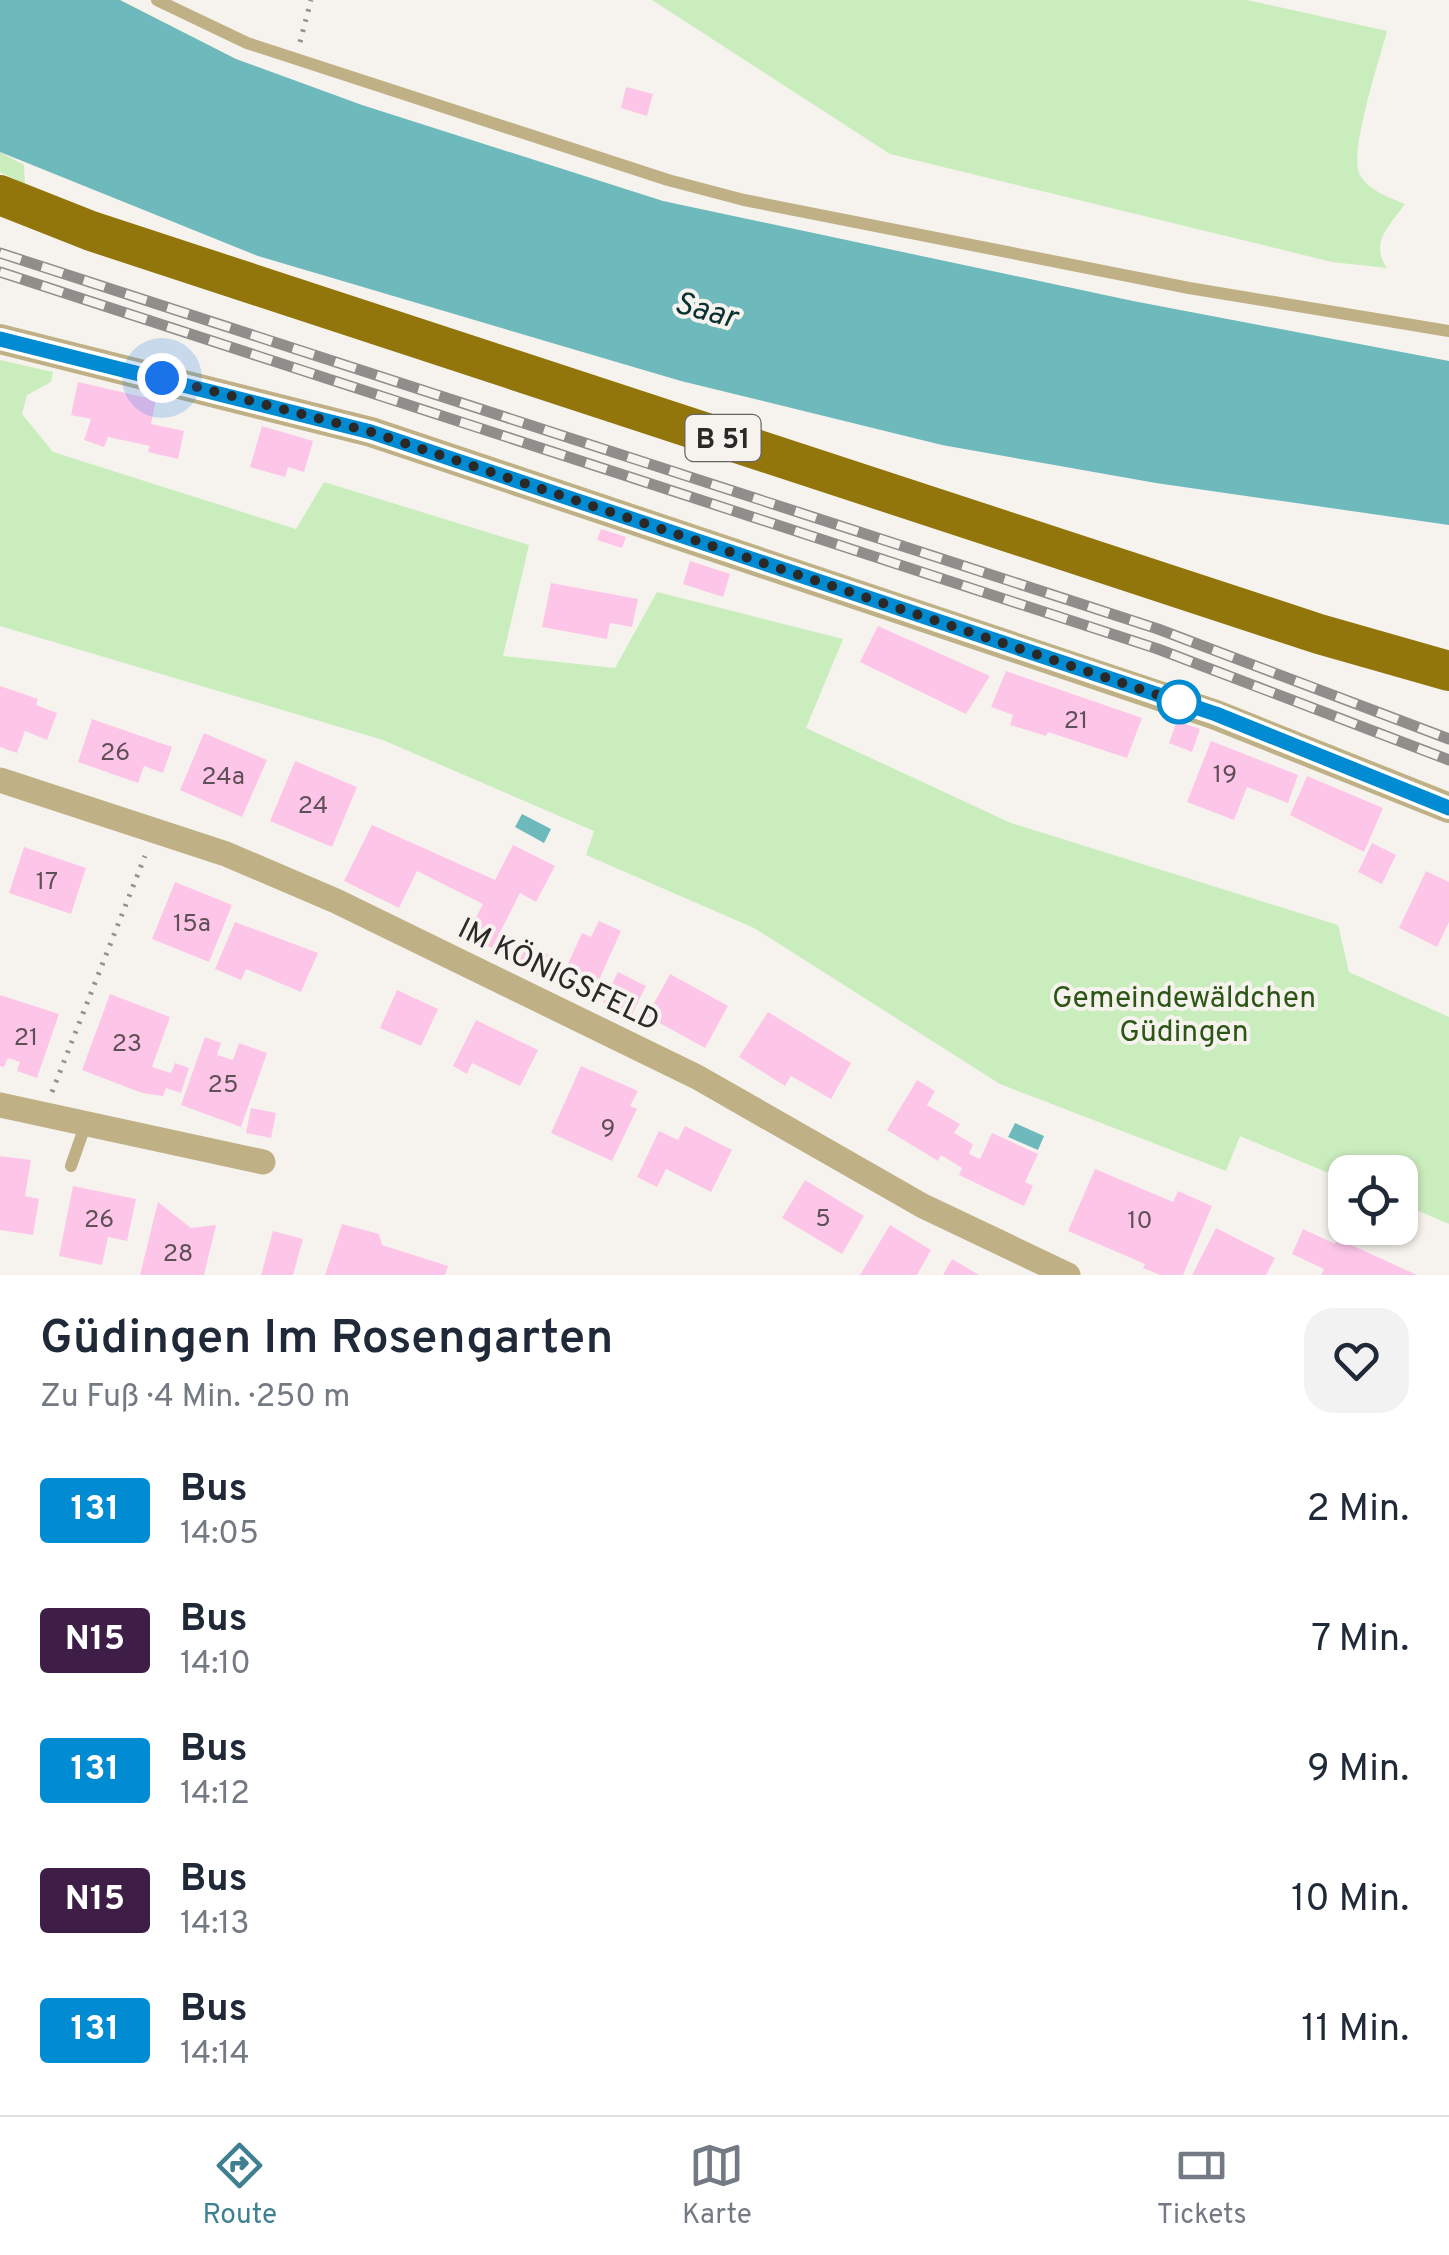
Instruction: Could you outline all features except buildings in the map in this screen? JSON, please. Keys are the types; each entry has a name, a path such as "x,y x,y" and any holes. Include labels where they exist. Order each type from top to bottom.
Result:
{"main road":[{"name":"B 51","path":"0,195 129,244 1319,634 1449,671"}],"street":[{"path":"0,339 371,432 1216,714 1449,808"},
{"name":"IM KÖNIGSFELD","path":"0,780 226,854 353,909 697,1078 923,1206 1068,1275"},
{"path":"0,1105 264,1162"}],"lane":[{"path":"156,0 246,42 296,60 668,180 744,200 1189,288 1449,331"},
{"path":"71,1166 86,1123"}],"path":[{"path":"296,60 311,0"},
{"path":"45,1114 104,951 156,831"}],"green space":[{"path":"652,0 1247,0 1387,31 1361,127 1357,164 1369,185 1405,204 1381,242 1387,268 1332,262 890,154"},
{"path":"0,152 24,165 25,184 0,172"},
{"name":"Gemeindewäldchen Güdingen","path":"0,360 53,372 51,382 27,395 22,414 53,452 296,529 324,482 529,545 503,656 615,668 657,592 843,639 806,728 1011,823 1338,925 1349,972 1449,1017 1449,1224 1418,1211 1418,1155 1328,1155 1328,1173 1240,1136 1226,1171 1000,1084 754,928 586,855 594,831 383,740 0,626"}],"water":[{"name":"Saar","path":"0,0 120,0 236,59 362,105 663,201 1133,301 1449,361 1449,525 1156,483 942,445 681,381 258,256 0,152"},
{"path":"522,814 551,829 544,843 515,827"},
{"path":"1015,1123 1044,1136 1038,1150 1008,1137"}],"railway":[{"path":"0,253 1158,629 1449,739"},
{"path":"0,272 1158,649 1449,760"}],"bus line":[{"name":"131","path":"0,339 272,404 371,432 1216,714 1449,808"}],"route":[{"path":"162,378 371,432 1182,703 1179,702"}]}
